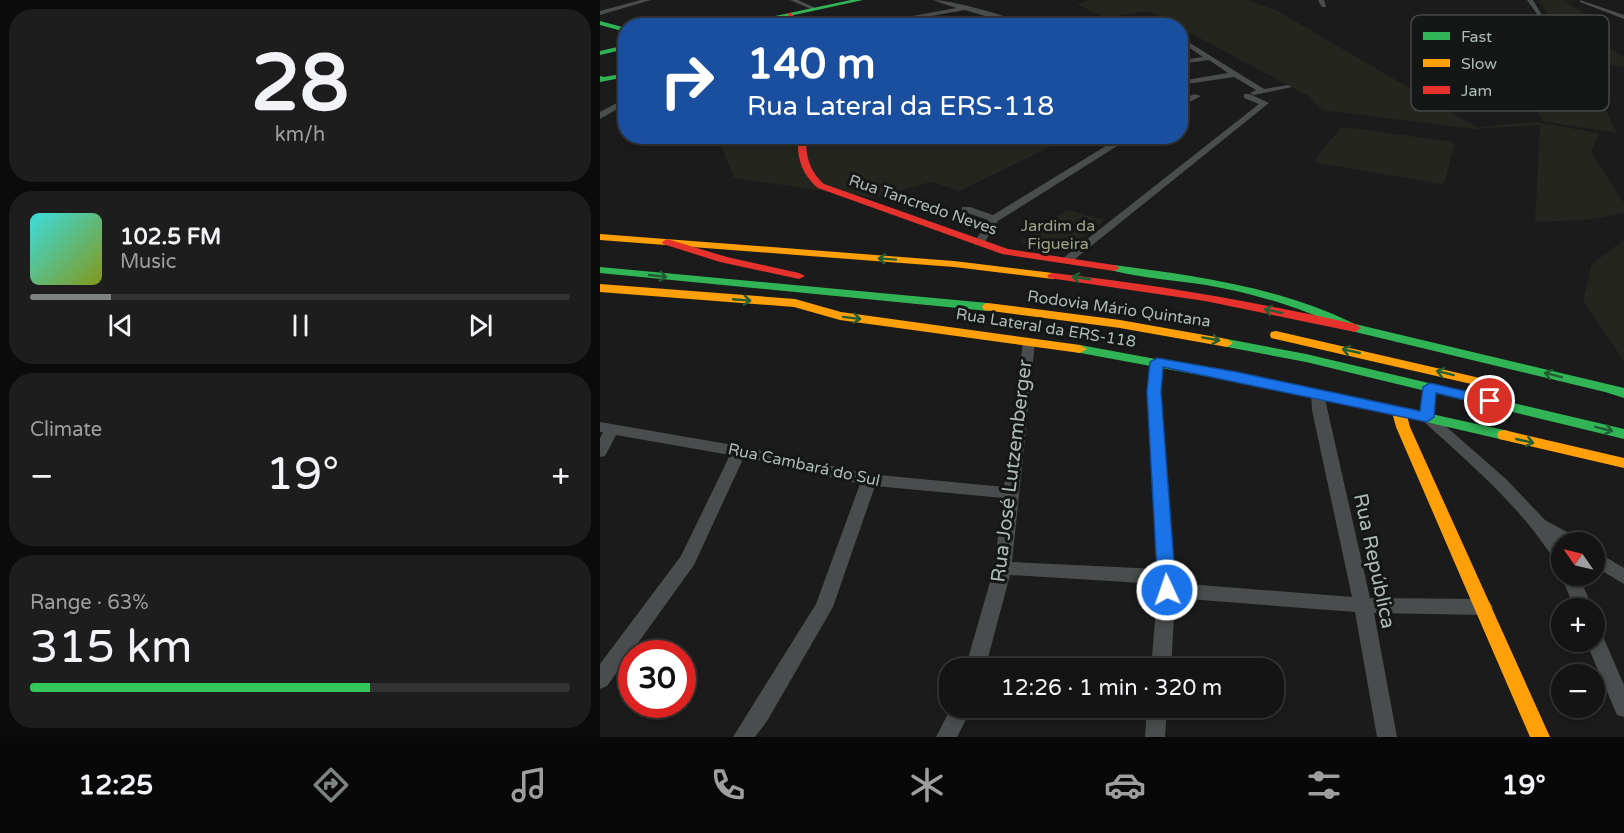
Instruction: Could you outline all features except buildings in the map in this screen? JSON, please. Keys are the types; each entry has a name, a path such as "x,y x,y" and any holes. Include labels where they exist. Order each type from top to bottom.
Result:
{"main road":[{"path":"770,18 842,0"},
{"path":"758,18 860,0"},
{"path":"789,14 792,18"},
{"path":"600,22 618,28"},
{"path":"600,51 618,47"},
{"path":"600,79 618,76"},
{"name":"Rua Tancredo Neves","path":"802,144 801,165 808,176 821,186 1006,252 1199,280 1243,289 1324,312 1351,327"},
{"path":"600,237 1021,270 1108,282 1242,304 1351,327 1624,393"},
{"path":"667,242 724,261 799,276"},
{"path":"600,259 966,291"},
{"name":"Rodovia Mário Quintana","path":"600,270 1025,311 1120,324 1282,353 1624,434"},
{"name":"Rua Lateral da ERS-118","path":"600,288 795,303 840,316 1157,362 1318,393 1624,464"},
{"path":"1242,304 1243,289"},
{"path":"795,303 862,296"},
{"path":"1260,332 1316,343 1512,390"},
{"path":"1399,412 1403,427 1540,737"}],"street":[{"path":"600,13 637,1 648,0"},
{"path":"793,0 812,8"},
{"path":"936,0 998,18"},
{"path":"1530,0 1540,15"},
{"path":"1582,2 1624,16"},
{"path":"915,18 966,9"},
{"path":"1188,40 1199,39"},
{"path":"1188,45 1262,91"},
{"path":"1188,61 1210,58"},
{"path":"1188,82 1236,74"},
{"path":"1066,261 1265,103 1247,96 1288,87"},
{"path":"1188,101 1197,96"},
{"path":"600,116 618,105"},
{"path":"979,243 994,219 1116,144"},
{"path":"966,209 994,219"},
{"name":"Rua José Lutzemberger","path":"978,658 1003,568 1029,342"},
{"path":"1157,362 1154,392 1167,584 1162,658"},
{"path":"1430,387 1427,417 1507,490 1539,524 1551,542"},
{"name":"Rua República","path":"1318,393 1319,410 1363,605 1387,737"},
{"path":"600,452 606,428"},
{"name":"Rua Cambará do Sul","path":"606,428 739,451 869,480 1010,493"},
{"path":"600,680 688,560 739,451"},
{"path":"743,737 760,714 824,606 869,480"},
{"path":"1539,524 1553,532"},
{"path":"1605,564 1624,577"},
{"path":"1003,568 1363,605 1484,608"},
{"path":"1600,652 1624,708"},
{"path":"946,737 956,718"},
{"path":"1155,737 1156,718"}],"green space":[{"path":"1091,0 1246,0 1276,10 1411,89 1411,111 1449,111 1476,127 1535,122 1599,133 1591,152 1624,203 1624,213 1586,220 1535,222 1540,125 1474,129 1322,110 1308,96 1188,32 1188,18 1162,18 1149,11 1106,18 1077,4"},
{"path":"1538,0 1583,0 1564,1 1585,14 1549,15"},
{"path":"1609,48 1624,57 1624,67 1609,64"},
{"path":"1538,111 1606,111 1617,133 1542,121"},
{"path":"1341,127 1455,142 1445,181 1440,184 1313,162"},
{"path":"721,144 1056,144 960,191 931,182 874,198 734,178"},
{"name":"Jardim da Figueira","path":"1067,210 1105,220 1063,253 1020,242"},
{"path":"1624,240 1624,361 1583,301 1592,264"}],"traffic: fast":[{"path":"771,18 860,0"},
{"path":"600,23 618,28"},
{"path":"600,53 618,49"},
{"path":"600,78 602,80 618,77"},
{"path":"1114,268 1205,281 1265,294 1323,313 1351,327"},
{"path":"600,270 988,307"},
{"path":"1355,328 1624,392"},
{"path":"1227,343 1306,358 1624,434"},
{"path":"1080,349 1318,393 1504,435"},
{"path":"1610,389 1624,394"}],"traffic: slow":[{"path":"600,237 954,264 1053,276"},
{"path":"600,288 795,303 840,316 1080,349"},
{"path":"988,307 1120,324 1227,343"},
{"path":"1276,335 1493,385"},
{"path":"1399,412 1403,427 1540,737"},
{"path":"1504,435 1624,463"}],"traffic: jam":[{"path":"789,14 792,18"},
{"path":"802,144 804,164 810,175 821,186 1006,252 1114,268"},
{"path":"667,242 724,260 799,276"},
{"path":"1053,276 1205,298 1355,328"}],"route":[{"path":"1167,590 1154,392 1157,362 1237,376 1427,417 1430,387 1490,401"}]}
